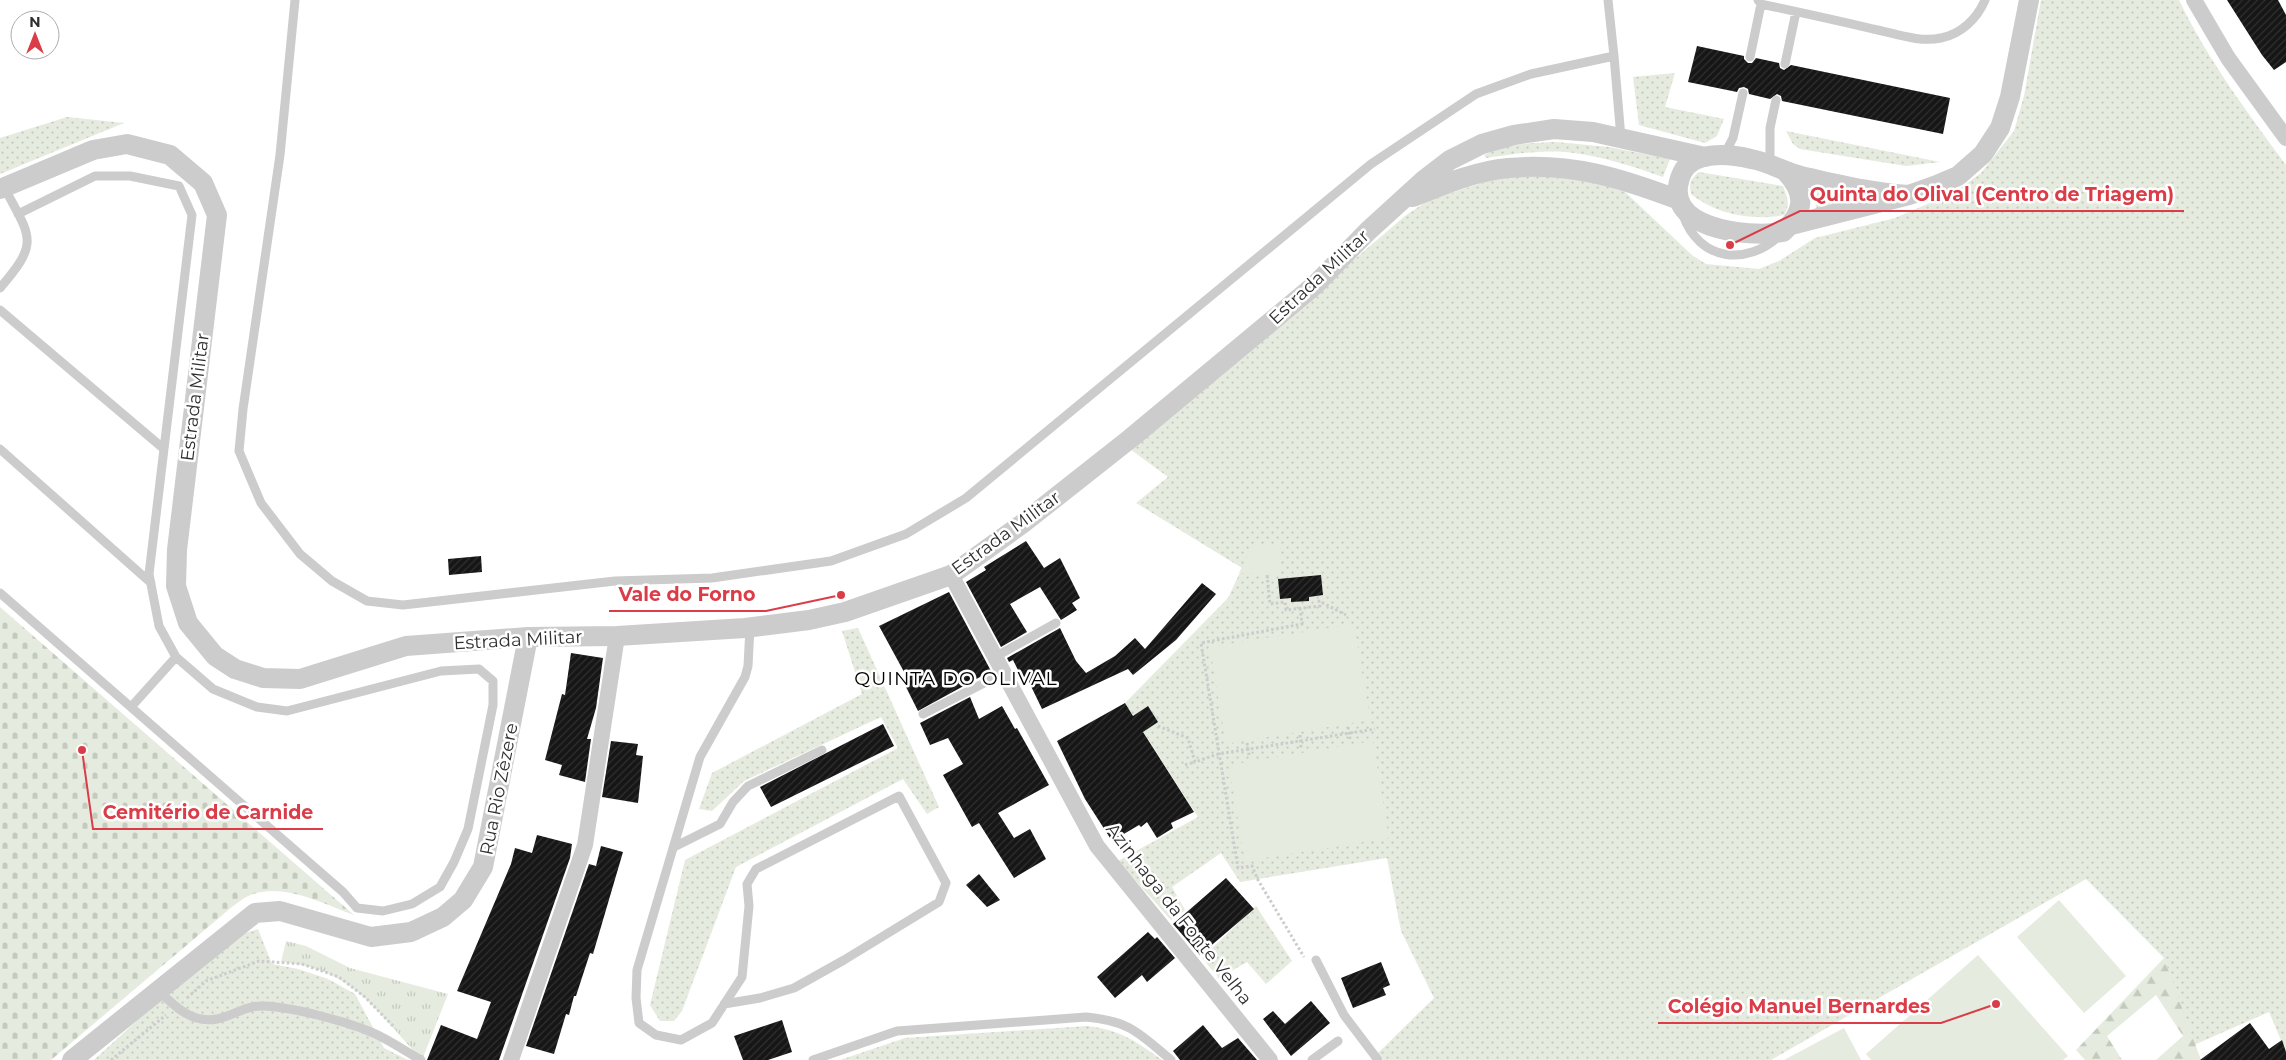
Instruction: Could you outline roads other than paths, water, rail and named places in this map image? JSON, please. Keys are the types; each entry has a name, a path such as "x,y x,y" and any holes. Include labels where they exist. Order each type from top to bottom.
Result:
{"street":[{"name":"Estrada Militar","path":"1402,201 1455,180 1506,168 1561,166 1614,176 1680,204 1691,217 1731,232 1753,234 1787,229 1909,195 1958,176 1983,154 2000,128 2010,97 2029,0"},
{"path":"2194,0 2228,58 2281,121 2286,138"},
{"name":"Estrada Militar","path":"2,188 93,150 127,144 170,155 203,184 217,215 176,550 176,586 188,623 215,656 235,669 263,678 300,680 406,646 528,637 617,636 750,627 810,620 845,612 951,575 1022,524 1284,311 1315,285 1368,231 1424,180 1450,160 1482,144 1514,135 1554,129 1593,132 1715,156 1752,159 1778,168 1883,194 1909,195"},
{"path":"1680,204 1678,187 1682,174 1688,164 1715,156"},
{"path":"1778,168 1795,182 1800,195 1801,203 1798,214 1787,229"},
{"name":"Azinhaga da Fonte Velha","path":"951,575 1097,846 1270,1060"},
{"path":"512,1060 585,845 617,636"},
{"name":"Rua Rio Zêzere","path":"72,1060 255,913 280,911 371,937 411,932 443,917 463,900 484,867 528,637"}],"lane":[{"path":"295,0 280,155 243,409 240,451 261,503 300,554 332,581 367,602 403,604 615,581 712,578 786,568 831,561 906,534 966,498 1371,164 1476,94 1531,74 1614,56"},
{"path":"1608,0 1621,138"},
{"path":"1750,57 1759,2 1796,12 1933,40 1964,29 1982,8 1985,0"},
{"path":"1785,64 1796,12"},
{"path":"1715,156 1733,138 1743,93"},
{"path":"1776,100 1770,128 1778,168"},
{"path":"0,593 343,892 357,908 383,911 412,904 440,887 454,862 468,829 493,705 493,681 479,669 442,671 287,710 257,707 213,689 176,657 159,626 149,574 192,214 179,186 130,176 95,176 18,214"},
{"path":"0,288 19,266 28,246 26,230 2,188"},
{"path":"0,310 164,449"},
{"path":"0,449 151,583"},
{"path":"995,657 1056,623"},
{"path":"724,1004 760,998 794,988 939,902 946,883 899,796 756,869 748,884 749,906 742,977 724,1004 712,1022 681,1040 656,1035 639,1023 636,998 637,970 700,758 745,677 748,666 750,627"},
{"path":"131,707 176,657"},
{"path":"924,714 1004,673"},
{"path":"674,847 720,824 733,802 748,786 822,750"},
{"path":"1316,960 1344,1015 1378,1060"},
{"path":"158,990 176,1007 194,1019 216,1020 240,1009 263,1006 320,1016 372,1032 421,1060"},
{"path":"813,1060 896,1031 1086,1017 1109,1019 1134,1028 1171,1060"},
{"path":"1312,1060 1338,1041"}],"place":[{"name":"Quinta do Olival (Centro de Triagem)","path":"1730,245"},
{"name":"Vale do Forno","path":"841,595"},
{"name":"Cemitério de Carnide","path":"82,750"},
{"name":"Colégio Manuel Bernardes","path":"1996,1004"}],"district":[{"name":"QUINTA DO OLIVAL","path":"956,678"}]}
